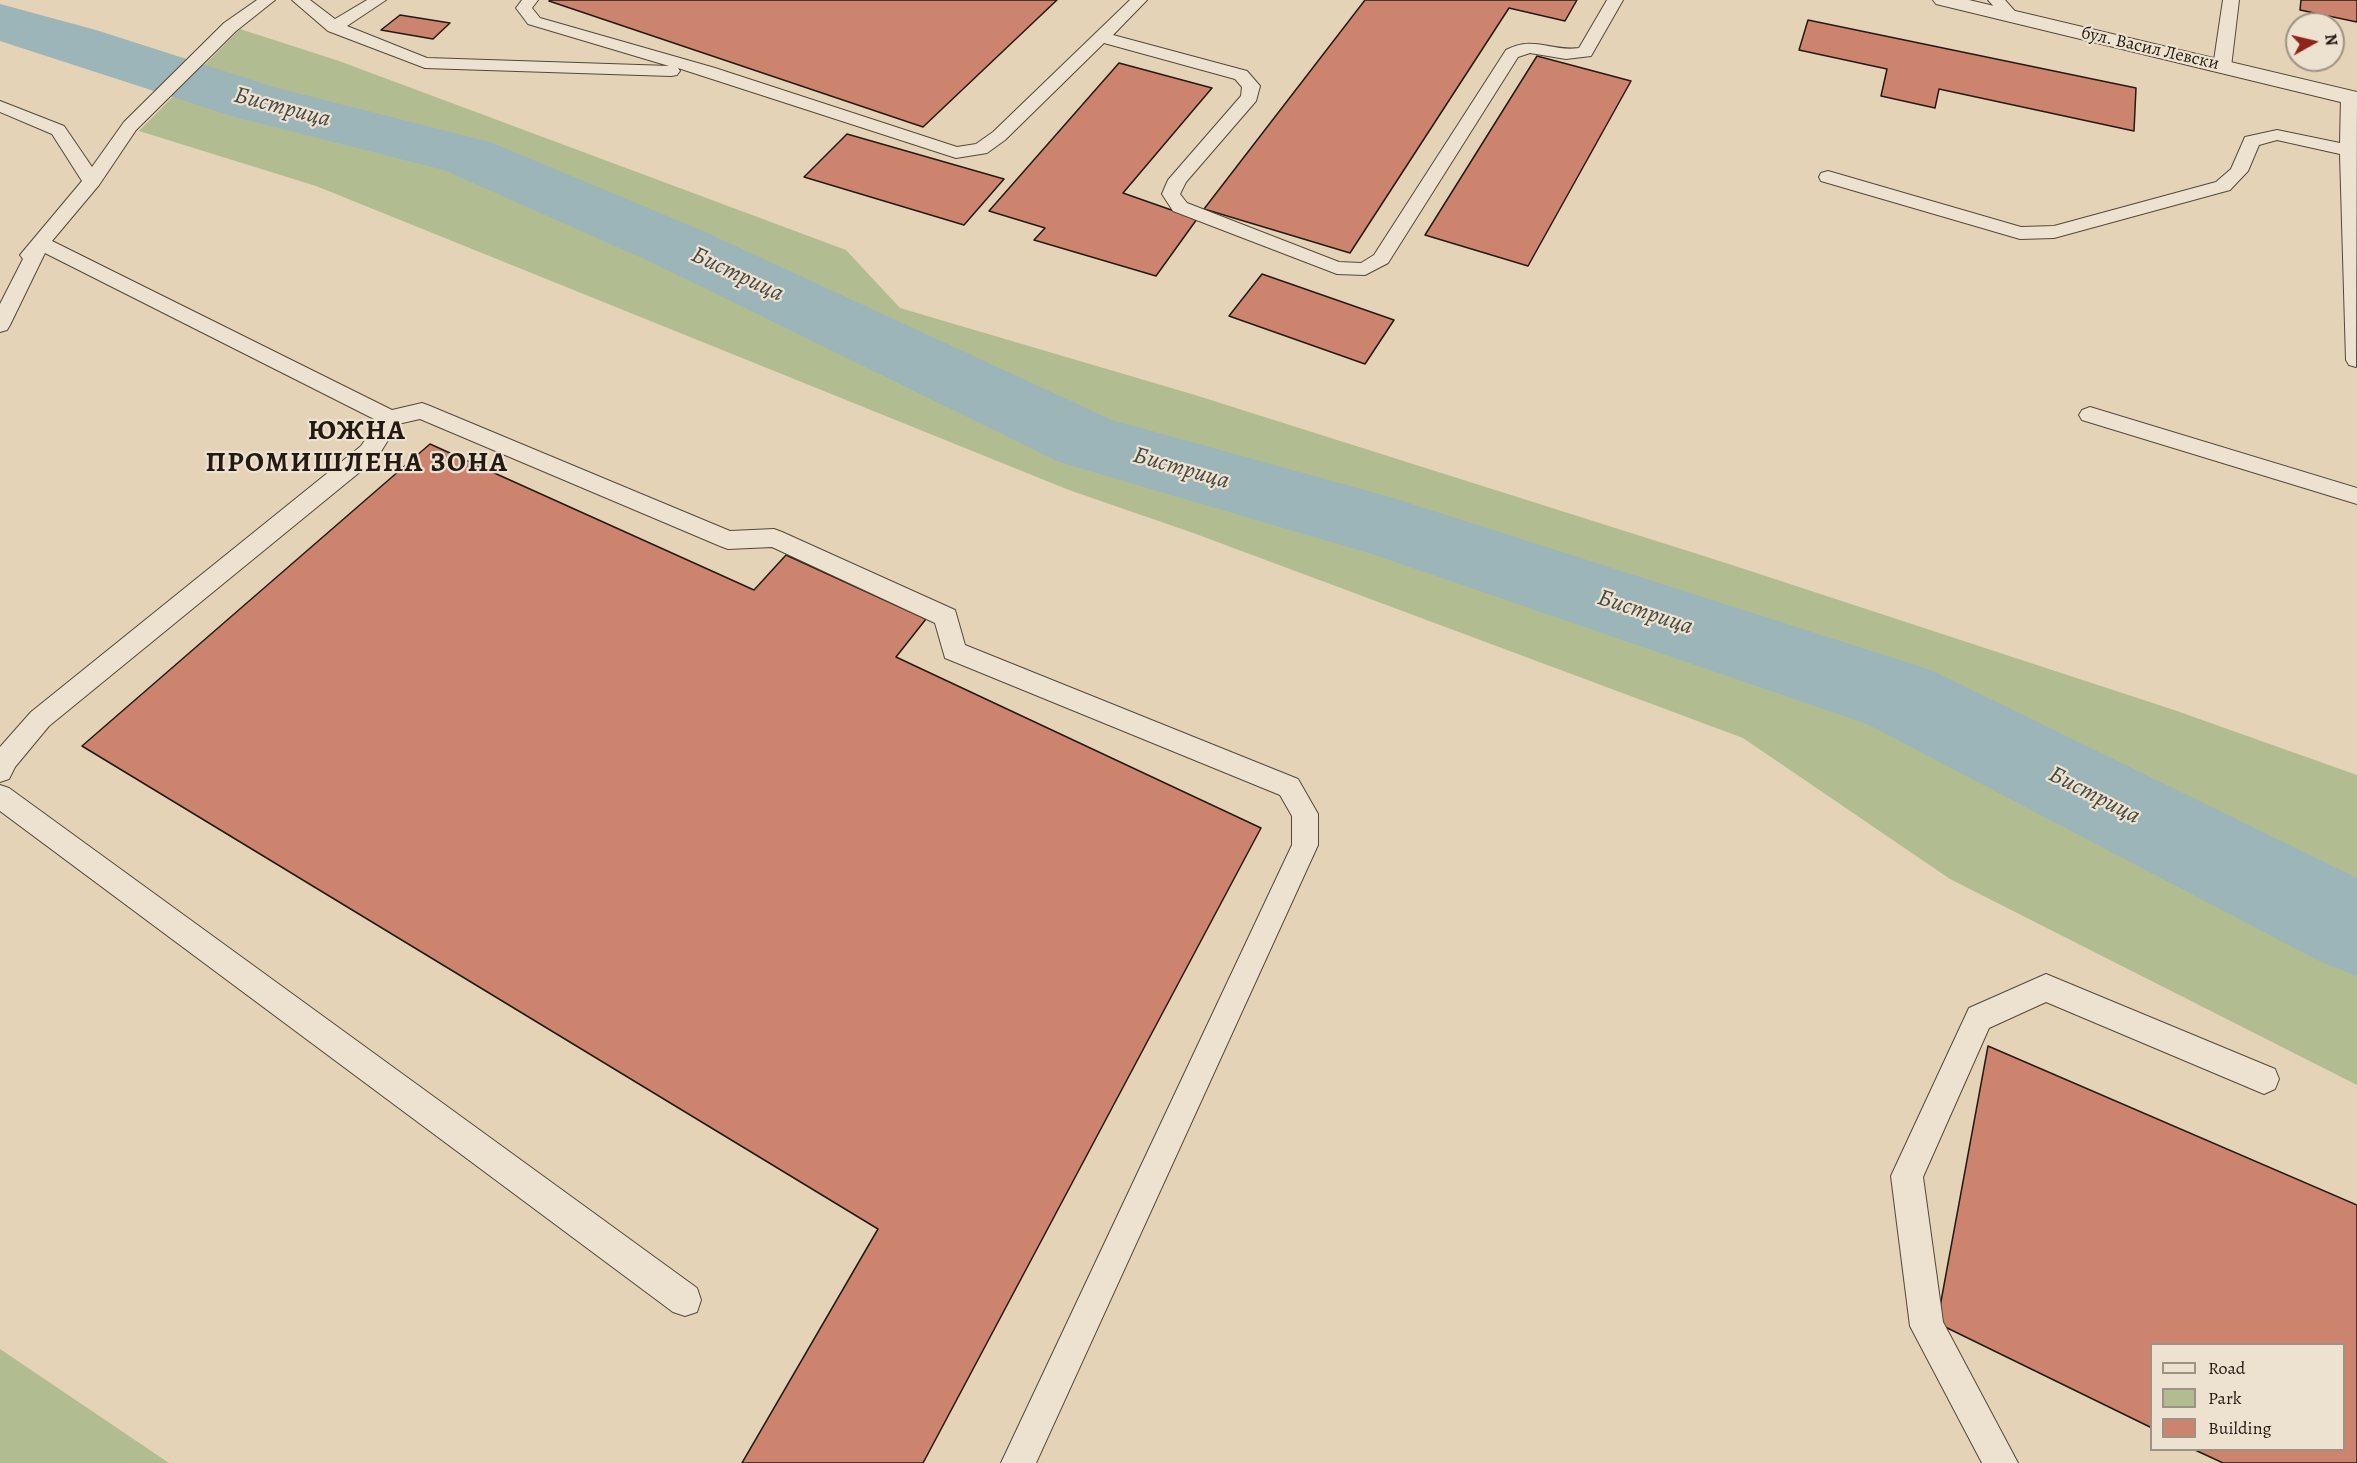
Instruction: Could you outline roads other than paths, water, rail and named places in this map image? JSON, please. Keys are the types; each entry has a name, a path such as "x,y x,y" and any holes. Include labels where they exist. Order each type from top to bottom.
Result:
{"street":[{"name":"бул. Васил Левски","path":"1943,0 2354,98"}],"lane":[{"path":"0,293 92,181 130,126 230,27 267,0"},
{"path":"300,0 334,27 425,63 709,72"},
{"path":"334,27 378,0"},
{"path":"530,0 524,8 534,21 709,72 956,153 981,149 999,136 1139,0"},
{"path":"1101,37 1241,75 1251,86 1250,97 1177,180 1171,194 1180,207 1337,268 1365,268 1381,259 1512,54 1520,48 1533,46 1564,55 1578,55 1585,52 1615,0"},
{"path":"1996,0 2012,16"},
{"path":"2222,66 2231,0"},
{"path":"2354,98 2349,150 2356,360"},
{"path":"0,106 58,130 92,181"},
{"path":"1828,177 2020,233 2054,232 2223,186 2240,171 2251,141 2277,135 2349,150"},
{"path":"0,325 40,243"},
{"path":"40,243 390,418 422,411 728,540 774,538 946,617 954,651 1289,787 1305,814 1305,845 1018,1463"},
{"path":"2090,416 2357,496"},
{"path":"0,771 4,761 40,719 369,452 384,432 390,418"},
{"path":"0,796 685,1300"},
{"path":"2001,1463 1927,1326 1907,1176 1979,1018 2046,988 2264,1079"}],"waterway":[{"name":"Бистрица","path":"0,22 74,43 254,102 467,156 678,247 1087,442 1390,528 1899,697 2357,929"}],"district":[{"name":"ЮЖНА ПРОМИШЛЕНА ЗОНА","path":"357,448"}]}
